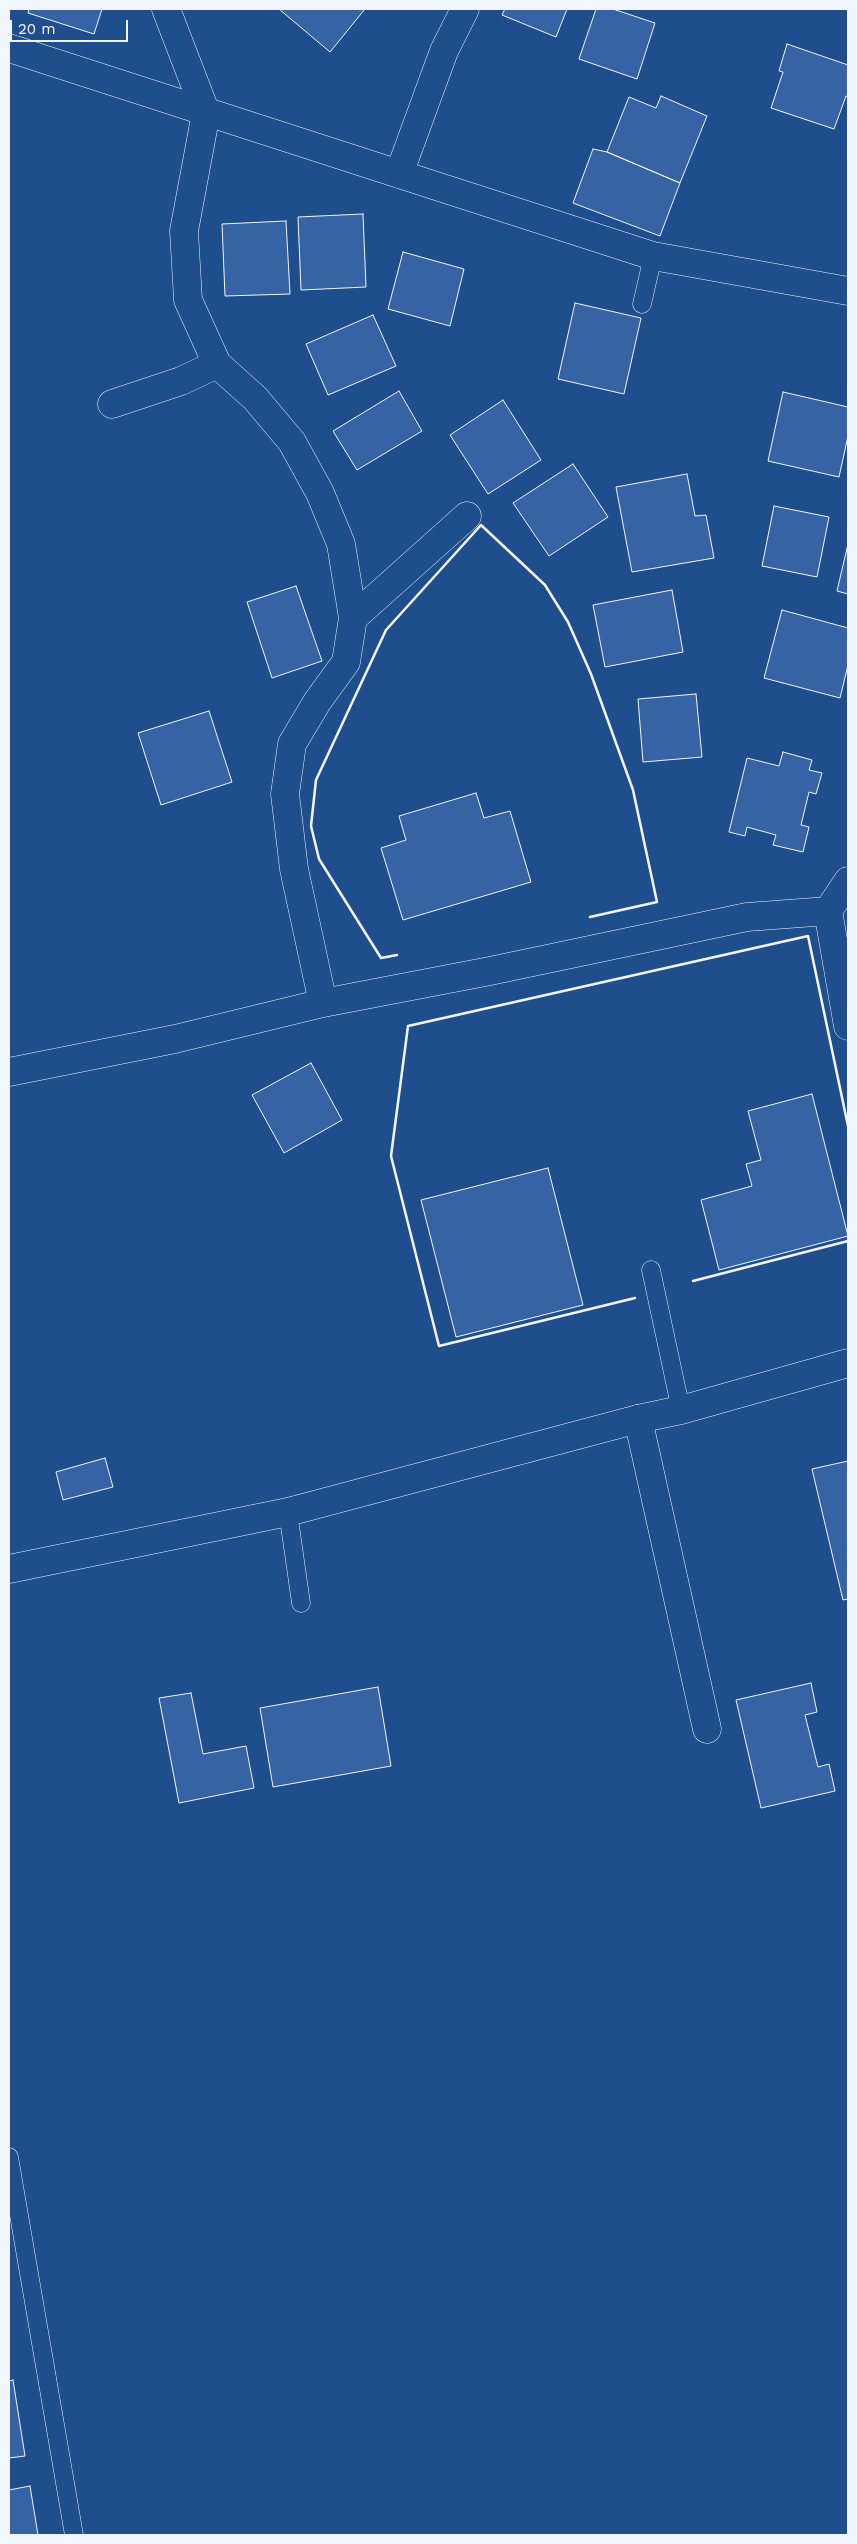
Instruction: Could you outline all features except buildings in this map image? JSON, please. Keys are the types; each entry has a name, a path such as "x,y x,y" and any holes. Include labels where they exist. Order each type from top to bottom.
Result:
{"street":[{"path":"167,9 206,114 184,231 188,300 217,364 255,398 292,442 320,493 341,544 353,618 346,662 317,702 292,744 285,794 294,870 323,1003"},
{"path":"398,174 444,51 465,9"},
{"path":"9,48 206,114 653,256 848,291"},
{"path":"112,404 181,380 217,364"},
{"path":"353,618 467,516"},
{"path":"848,881 828,911 848,1026"},
{"path":"9,1072 175,1039 323,1003 481,973 747,917 828,911"},
{"path":"9,1568 288,1512 638,1419 681,1410 848,1363"},
{"path":"638,1419 708,1729"}],"lane":[{"path":"642,304 653,256"},
{"path":"651,1270 681,1410"},
{"path":"288,1512 301,1603"},
{"path":"9,2157 74,2535"}],"wall":[{"path":"397,955 381,958 319,859 311,826 316,780 386,630 481,525 545,585 568,622 591,674 633,790 657,902 590,917"},
{"path":"635,1298 439,1346 391,1156 408,1026 808,936 848,1126"},
{"path":"693,1281 848,1241"}]}
